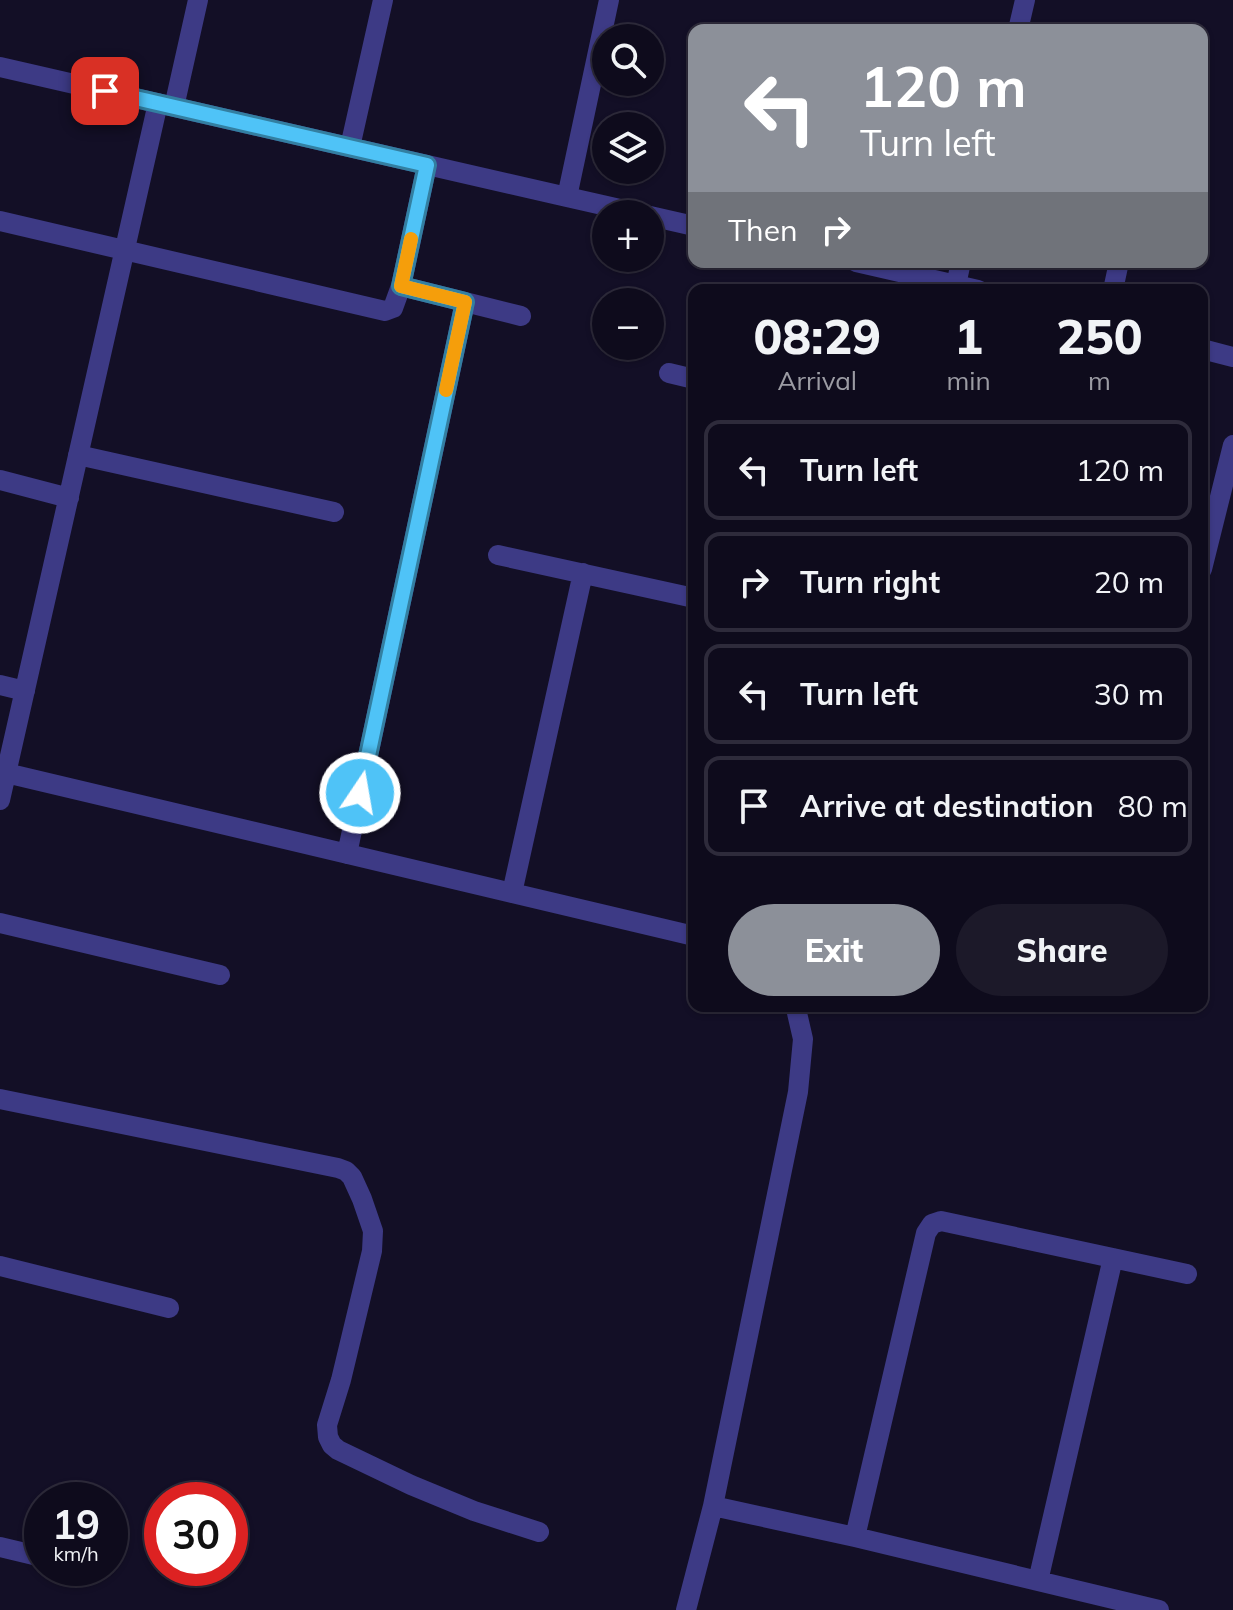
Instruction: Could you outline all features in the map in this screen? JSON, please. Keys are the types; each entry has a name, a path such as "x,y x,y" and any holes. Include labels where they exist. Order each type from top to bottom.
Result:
{"street":[{"path":"0,800 124,251 198,0"},
{"path":"350,147 383,0"},
{"path":"567,197 609,0"},
{"path":"1019,24 1025,0"},
{"path":"0,67 592,203"},
{"path":"0,221 385,311 393,308 401,286 427,165"},
{"path":"664,219 688,225"},
{"path":"881,268 947,284"},
{"path":"401,286 521,316"},
{"path":"347,854 465,302"},
{"path":"1208,351 1233,357"},
{"path":"669,373 688,378"},
{"path":"1208,545 1233,445"},
{"path":"78,455 334,512"},
{"path":"0,480 69,498"},
{"path":"498,555 688,597"},
{"path":"512,893 583,573"},
{"path":"0,685 25,691"},
{"path":"6,773 688,935"},
{"path":"0,923 220,975"},
{"path":"686,1610 713,1506 798,1092 803,1039 797,1012"},
{"path":"0,1099 346,1171 352,1177 369,1217 373,1231 372,1251 327,1425 332,1445 411,1485 474,1511 539,1532"},
{"path":"855,1537 926,1233 932,1224 941,1221 1187,1274"},
{"path":"1038,1581 1113,1258"},
{"path":"0,1266 169,1308"},
{"path":"713,1506 1159,1610"},
{"path":"0,1547 24,1553"}],"slow traffic":[{"path":"411,239 401,286 465,302 446,390"}],"route":[{"path":"105,91 427,165 401,286 465,302 360,793"}]}
